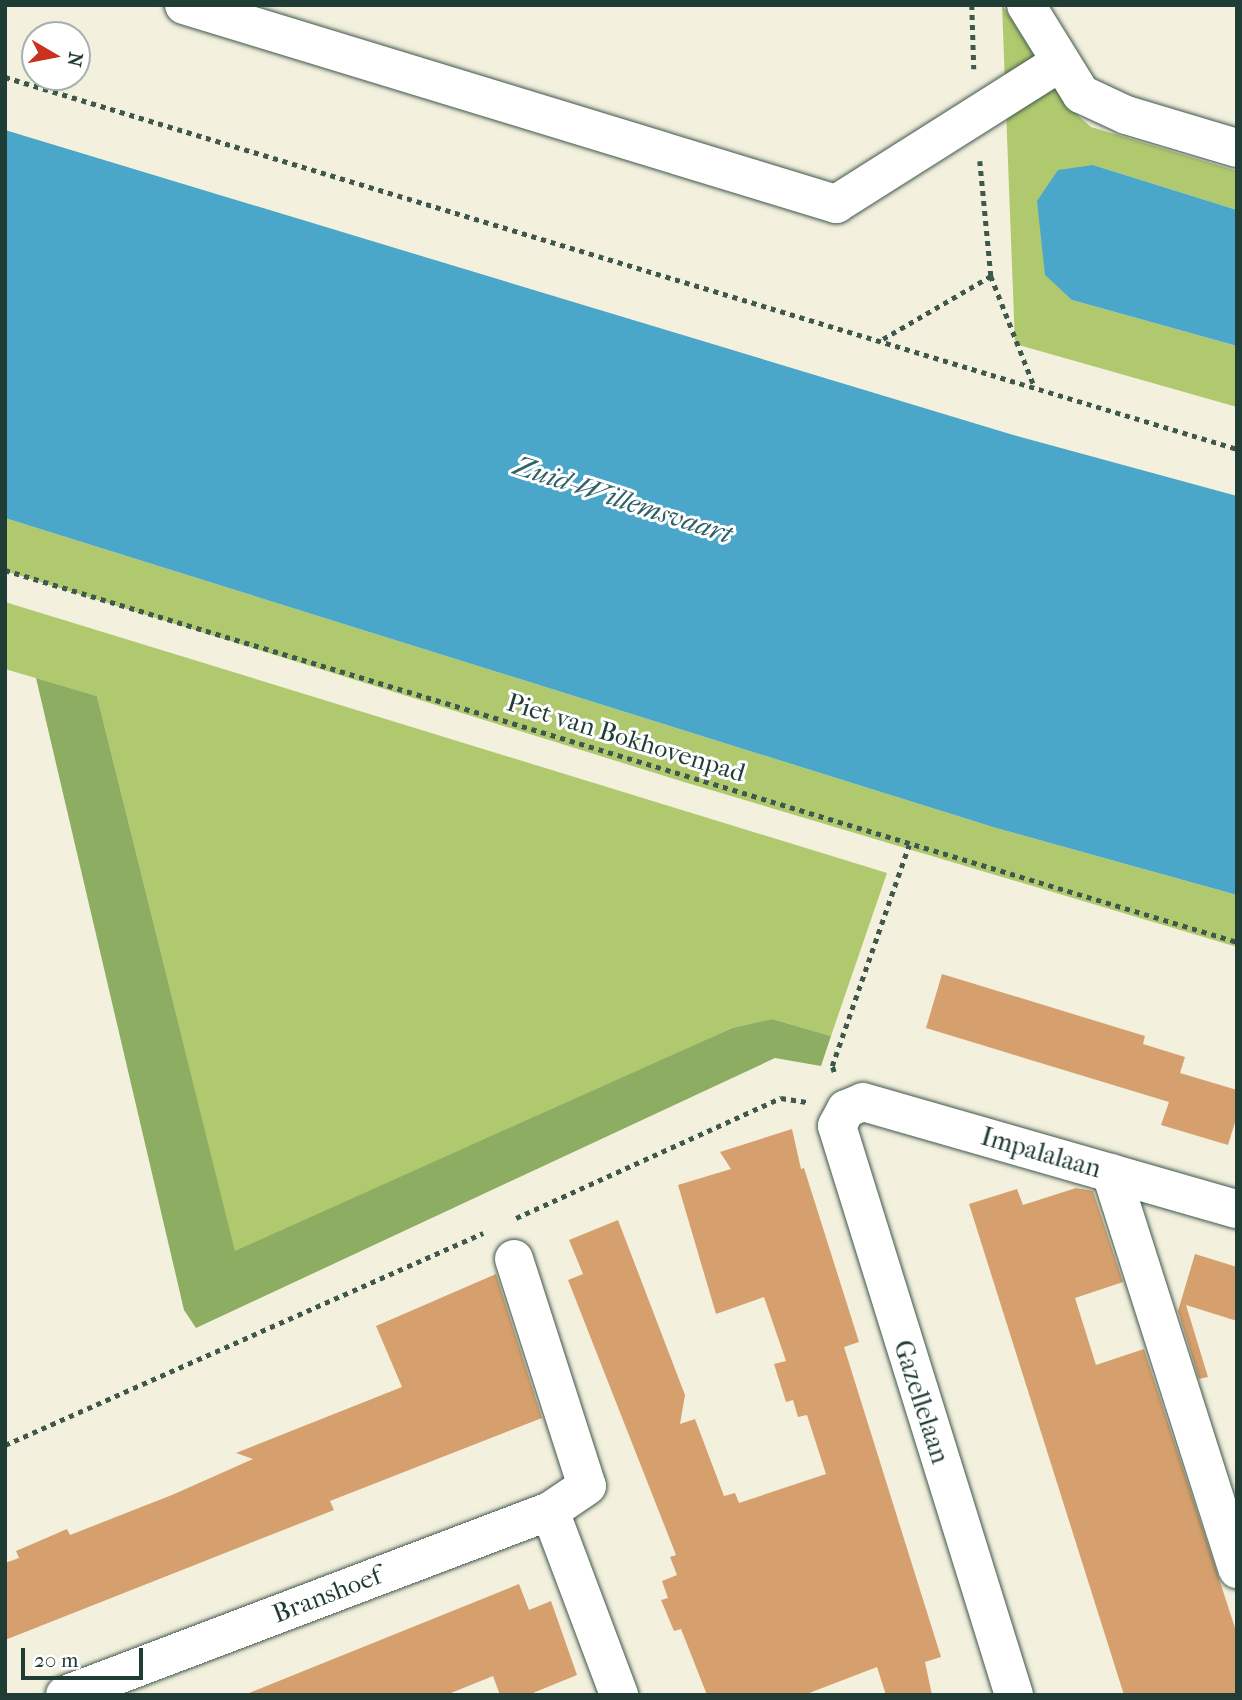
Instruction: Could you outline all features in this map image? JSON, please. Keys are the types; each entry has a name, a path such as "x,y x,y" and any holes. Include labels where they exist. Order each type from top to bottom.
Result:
{"street":[{"path":"184,5 836,204 1061,62"},
{"path":"1026,5 1081,94 1126,115 1237,148"},
{"name":"Impalalaan","path":"846,1109 863,1102 1237,1209"},
{"name":"Gazellelaan","path":"846,1109 836,1126 843,1157 1014,1695"},
{"path":"1111,1173 1237,1569"},
{"name":"Branshoef","path":"65,1695 550,1511 587,1486 514,1259"},
{"path":"550,1511 620,1695"}],"path":[{"path":"5,77 882,339 1237,449"},
{"path":"882,339 991,276 1034,386"},
{"name":"Piet van Bokhovenpad","path":"5,570 1237,942"},
{"path":"512,1220 780,1098 846,1109 832,1066 909,845"},
{"path":"5,1445 487,1231"}],"green space":[{"path":"1002,5 1067,106 1091,127 1237,171 1237,210 1093,165 1072,300 1237,346 1237,407 1015,344"},
{"path":"5,518 996,828 1237,895 1237,947 684,782 5,571"},
{"path":"5,602 887,873 831,1036 772,1019 732,1028 235,1252 97,696 5,669"},
{"path":"36,678 97,696 235,1251 732,1028 772,1019 831,1036 821,1066 775,1058 196,1328 184,1310"}],"water":[{"name":"Zuid-Willemsvaart","path":"5,130 1010,434 1237,496 1237,895 996,828 5,518"},
{"path":"1093,165 1237,210 1237,346 1072,300 1045,275 1037,201 1058,170"}],"building":[{"path":"942,974 1145,1036 1143,1044 1185,1057 1180,1073 1237,1090 1237,1116 1228,1145 1161,1125 1169,1102 926,1028"},
{"path":"792,1129 801,1169 804,1168 859,1342 844,1347 941,1657 925,1662 932,1695 886,1695 877,1667 804,1695 707,1695 681,1629 674,1631 661,1600 668,1598 662,1581 677,1575 670,1557 676,1555 568,1280 583,1274 569,1240 618,1220 685,1395 680,1424 695,1419 724,1496 735,1493 739,1503 826,1474 807,1415 798,1417 793,1400 786,1402 774,1364 786,1361 764,1297 716,1314 678,1185 731,1169 720,1152"},
{"path":"1076,1188 1093,1191 1123,1282 1075,1298 1096,1365 1144,1349 1237,1634 1237,1695 1124,1695 969,1204 1017,1189 1023,1205"},
{"path":"1195,1254 1237,1267 1237,1321 1186,1305 1208,1377 1199,1379 1178,1311"},
{"path":"496,1274 542,1418 330,1501 334,1510 5,1640 5,1563 19,1558 16,1551 67,1529 70,1535 172,1495 253,1459 236,1453 402,1387 376,1326"},
{"path":"519,1584 529,1610 551,1601 577,1675 528,1695 500,1695 493,1676 446,1695 244,1695"}]}
